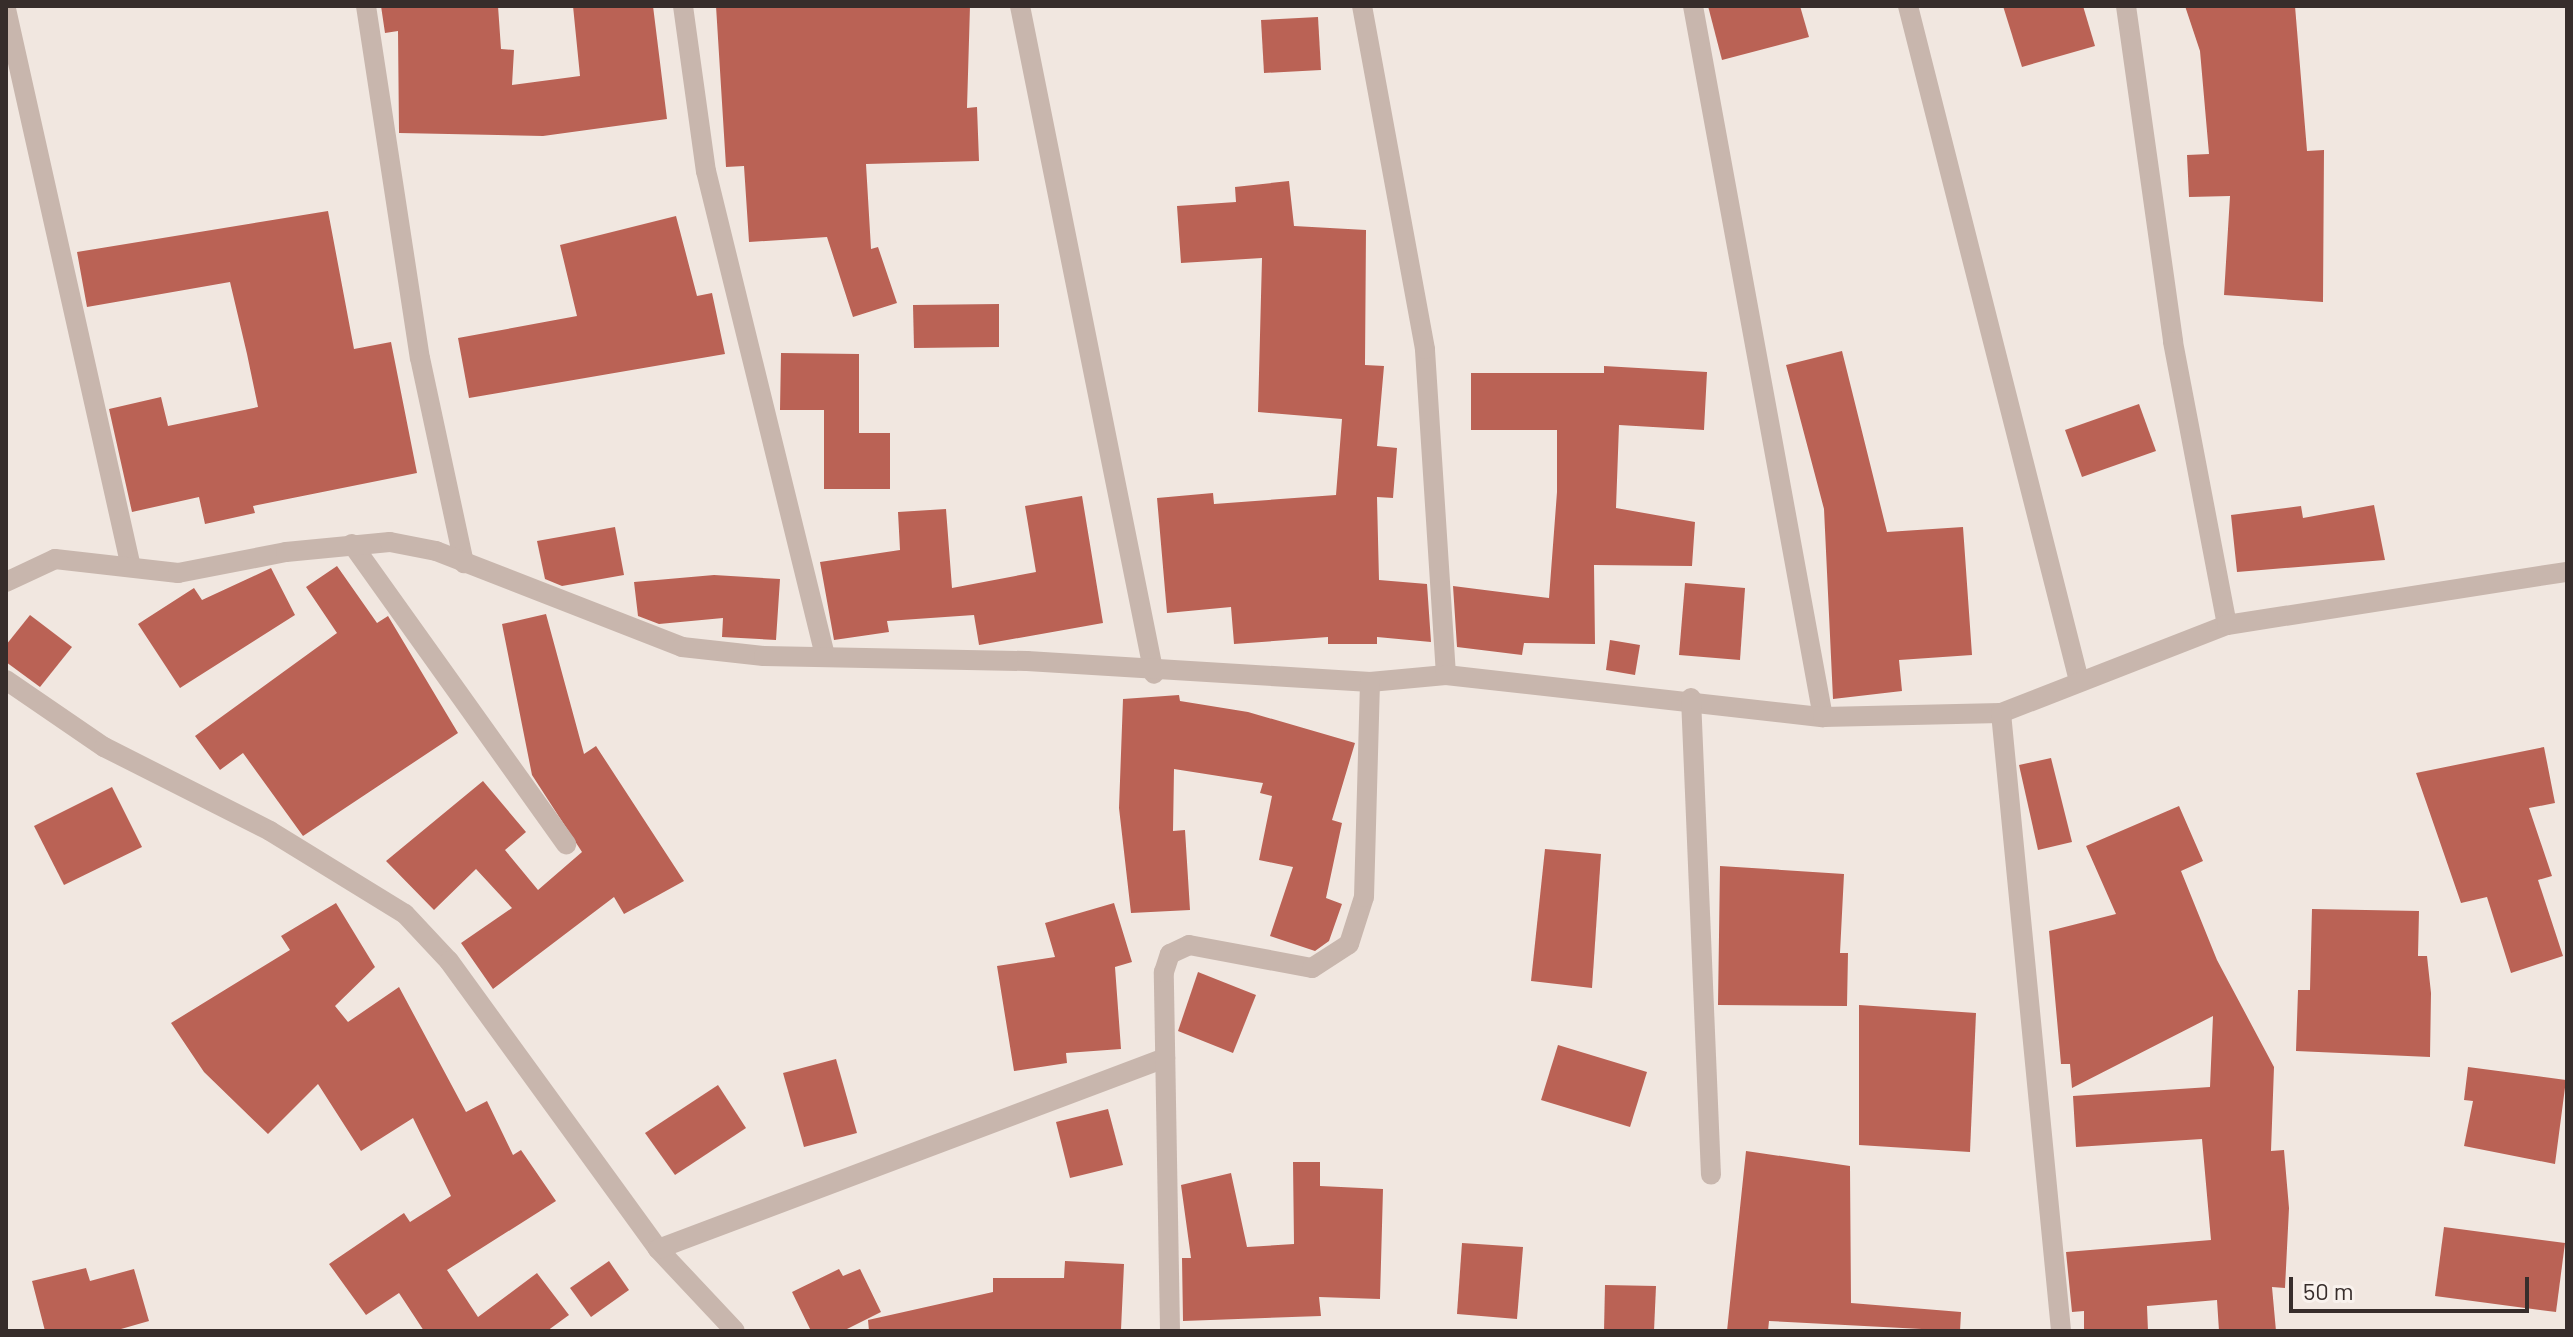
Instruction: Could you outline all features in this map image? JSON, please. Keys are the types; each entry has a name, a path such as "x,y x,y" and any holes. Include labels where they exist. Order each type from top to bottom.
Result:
{"street":[{"path":"366,6 420,358 464,563"},
{"path":"683,6 706,171 825,656"},
{"path":"1020,6 1154,674"},
{"path":"1362,6 1425,349 1446,675"},
{"path":"1693,6 1823,717"},
{"path":"1908,6 2078,677"},
{"path":"2126,6 2173,342 2227,625"},
{"path":"6,9 130,563"},
{"path":"6,582 55,559 130,563 178,573 352,544 390,542 464,563 682,647 825,656 1027,661 1154,674 1370,682 1446,675 1691,698 1823,717 2001,713 2078,677 2227,625 2567,572"},
{"path":"352,544 566,844"},
{"path":"6,680 104,747 296,845 405,914 449,961 658,1249 735,1331"},
{"path":"1170,1331 1165,1058 1170,954 1189,945 1312,968 1349,944 1364,897 1370,682"},
{"path":"1691,698 1711,1175"},
{"path":"2001,713 2061,1331"},
{"path":"658,1249 1165,1058"}],"building":[{"path":"381,6 498,6 501,49 514,50 512,85 580,76 573,6 653,6 667,119 543,136 399,133 398,31 385,33"},
{"path":"716,6 970,6 967,108 977,107 979,161 866,164 871,249 878,247 897,303 853,317 827,237 749,242 744,166 726,167"},
{"path":"1708,6 1800,6 1809,37 1722,60"},
{"path":"2003,6 2083,6 2095,46 2022,67"},
{"path":"2185,6 2295,6 2307,151 2324,150 2323,302 2224,295 2230,196 2189,197 2187,155 2209,154 2200,51"},
{"path":"1318,17 1321,70 1264,73 1261,20"},
{"path":"1289,181 1294,226 1366,230 1365,365 1384,366 1377,446 1397,448 1393,498 1377,497 1379,580 1427,584 1431,642 1377,637 1377,644 1328,644 1328,637 1234,644 1231,607 1167,613 1157,498 1213,493 1214,504 1336,495 1342,419 1258,412 1262,258 1181,263 1177,206 1236,202 1235,187"},
{"path":"328,211 354,349 391,342 417,473 253,506 255,513 205,524 199,497 132,512 109,409 161,397 168,426 258,407 247,354 230,282 87,307 77,252"},
{"path":"676,216 697,296 712,293 725,354 469,398 458,338 577,316 560,245"},
{"path":"999,304 999,347 914,348 913,305"},
{"path":"1842,351 1887,532 1963,527 1972,655 1899,660 1902,691 1833,699 1824,509 1786,365"},
{"path":"781,353 859,354 859,433 890,433 890,489 824,489 824,410 780,410"},
{"path":"1604,366 1707,372 1704,430 1619,425 1616,508 1695,522 1692,566 1594,565 1595,644 1524,643 1522,655 1457,647 1453,586 1549,598 1557,492 1557,430 1471,430 1471,373 1604,373"},
{"path":"2139,404 2156,451 2082,477 2065,430"},
{"path":"1082,496 1103,623 979,645 974,615 887,621 889,632 834,640 820,562 900,550 898,512 946,509 952,588 1036,572 1025,506"},
{"path":"2374,505 2385,560 2237,572 2231,515 2301,506 2303,518"},
{"path":"615,527 624,575 562,586 545,579 537,541"},
{"path":"337,566 377,623 388,616 458,733 303,836 243,753 220,770 195,736 337,633 306,587"},
{"path":"271,568 295,615 180,688 138,624 194,588 202,600"},
{"path":"714,575 780,579 776,640 722,637 723,618 659,624 638,616 634,582"},
{"path":"1685,583 1745,588 1740,660 1679,655"},
{"path":"546,614 584,754 596,746 684,881 624,914 614,897 493,989 461,943 512,908 476,869 434,910 386,861 483,781 526,832 505,850 538,890 582,852 532,775 502,624"},
{"path":"30,615 72,647 40,687 6,662 6,645"},
{"path":"1610,640 1640,645 1635,675 1606,670"},
{"path":"1179,695 1180,701 1248,712 1355,743 1332,820 1342,823 1326,898 1342,904 1329,941 1315,951 1270,936 1293,867 1259,860 1272,796 1260,793 1263,783 1174,769 1173,831 1185,830 1190,910 1131,913 1119,808 1123,699"},
{"path":"2544,747 2555,803 2529,808 2552,876 2538,880 2563,956 2511,973 2487,897 2461,903 2416,773"},
{"path":"2051,758 2072,842 2038,850 2019,765"},
{"path":"112,787 142,847 64,885 34,826"},
{"path":"2179,806 2203,861 2181,871 2217,960 2274,1067 2271,1151 2284,1150 2289,1208 2285,1288 2272,1287 2276,1331 2219,1331 2217,1300 2147,1306 2148,1331 2084,1331 2084,1311 2072,1312 2066,1252 2211,1240 2202,1139 2076,1147 2073,1096 2210,1087 2213,1016 2072,1088 2070,1064 2061,1064 2049,931 2116,914 2086,846"},
{"path":"1545,849 1601,854 1592,988 1531,981"},
{"path":"1720,866 1844,874 1840,953 1848,953 1847,1006 1718,1005"},
{"path":"336,903 375,967 335,1006 348,1022 399,987 466,1112 487,1101 513,1155 521,1150 556,1201 447,1270 478,1317 537,1273 569,1315 547,1331 424,1331 399,1293 366,1315 329,1264 404,1213 410,1222 451,1196 413,1118 361,1151 318,1084 268,1134 204,1072 171,1023 290,950 281,936"},
{"path":"1114,903 1132,962 1115,967 1121,1049 1066,1053 1067,1063 1014,1071 997,966 1055,957 1045,923"},
{"path":"2312,909 2419,911 2418,956 2427,956 2431,993 2430,1057 2296,1051 2298,990 2310,990"},
{"path":"1198,972 1256,995 1233,1053 1178,1031"},
{"path":"1859,1005 1976,1013 1970,1152 1859,1145"},
{"path":"1558,1045 1647,1072 1630,1127 1541,1100"},
{"path":"836,1059 857,1133 804,1147 783,1073"},
{"path":"2468,1067 2566,1080 2555,1164 2464,1146 2473,1101 2464,1100"},
{"path":"718,1085 746,1128 675,1175 645,1133"},
{"path":"1108,1109 1123,1165 1070,1178 1056,1122"},
{"path":"1746,1151 1850,1166 1851,1303 1961,1312 1960,1331 1769,1321 1768,1331 1727,1331"},
{"path":"1293,1162 1320,1162 1320,1186 1383,1189 1380,1299 1319,1297 1321,1316 1183,1321 1182,1258 1191,1258 1181,1185 1231,1173 1247,1247 1294,1244"},
{"path":"2444,1227 2565,1243 2556,1312 2435,1296"},
{"path":"1462,1243 1523,1247 1517,1319 1457,1314"},
{"path":"609,1261 629,1290 591,1317 570,1288"},
{"path":"1065,1261 1124,1264 1121,1330 869,1331 868,1320 993,1292 993,1278 1064,1278"},
{"path":"86,1268 90,1281 134,1269 149,1321 114,1331 45,1331 32,1281"},
{"path":"839,1269 843,1276 860,1269 881,1312 843,1331 811,1331 792,1292"},
{"path":"1605,1285 1656,1286 1654,1331 1604,1331"}]}
